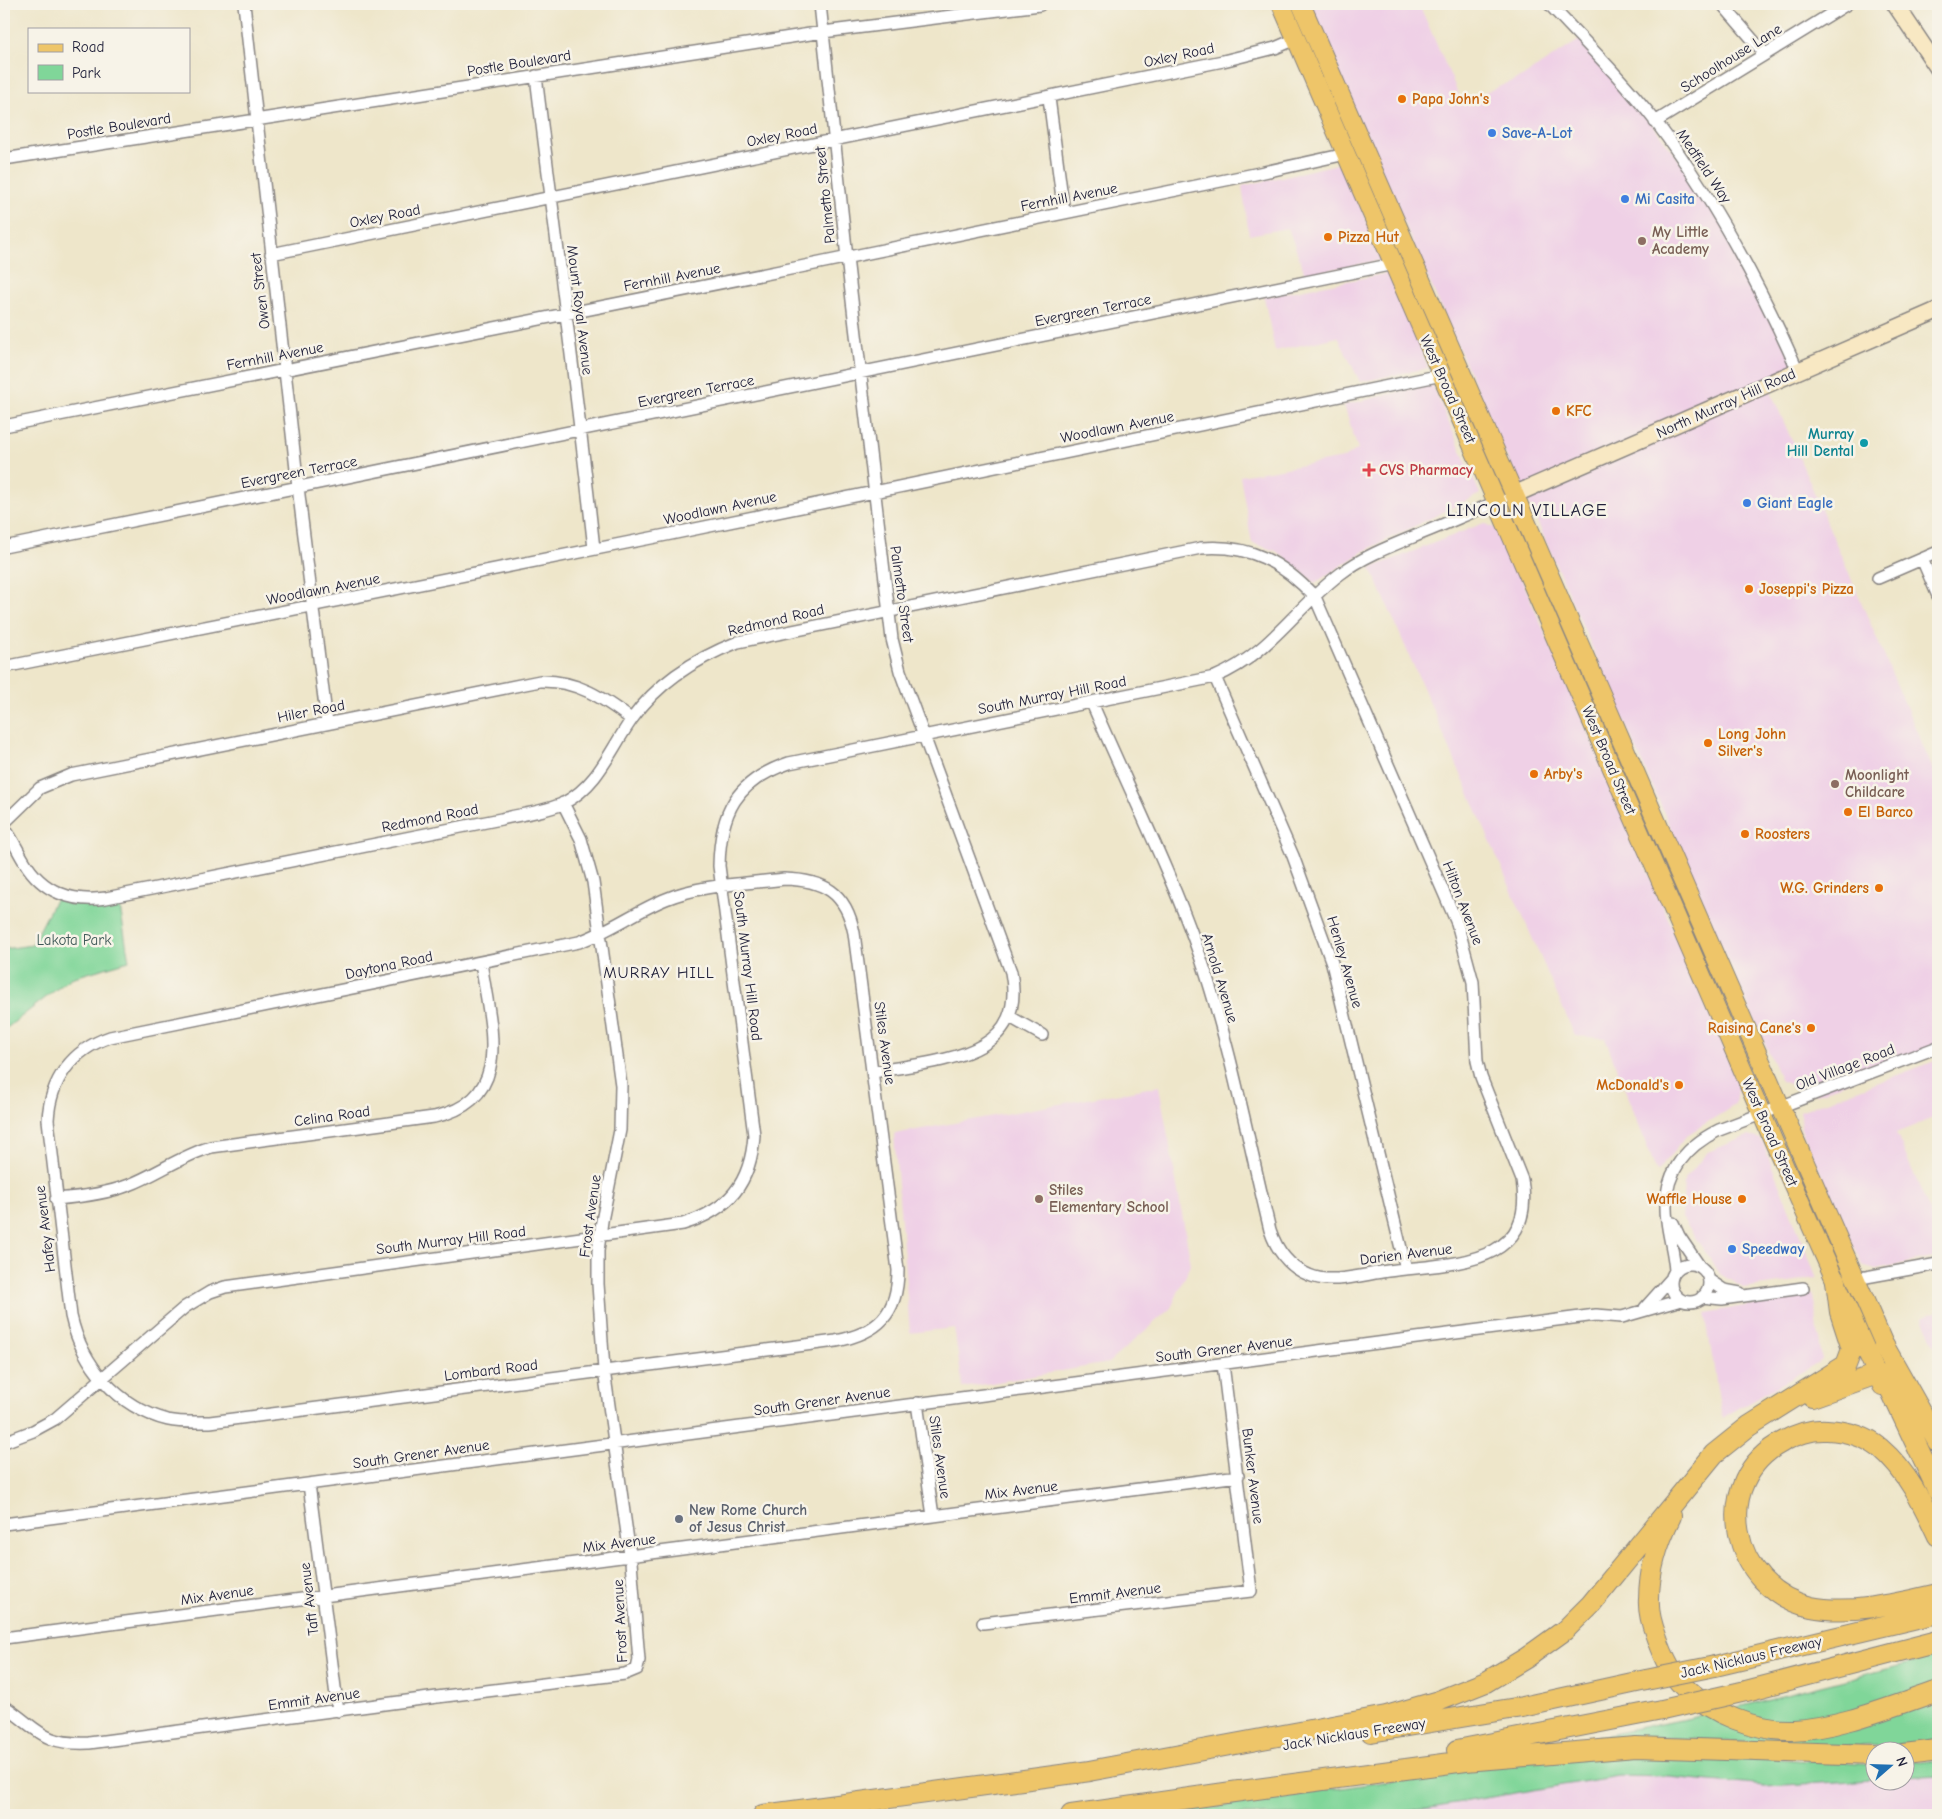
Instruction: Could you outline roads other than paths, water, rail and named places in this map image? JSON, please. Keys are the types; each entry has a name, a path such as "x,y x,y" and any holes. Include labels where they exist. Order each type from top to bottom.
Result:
{"highway":[{"path":"1078,1773 1386,1716 1438,1701 1486,1682 1526,1658 1578,1617 1714,1454 1749,1426 1839,1370 1850,1359 1850,1340 1840,1312 1845,1280"},
{"path":"1884,1346 1938,1442"},
{"path":"1775,1410 1877,1374 1884,1376 1938,1491"},
{"path":"1934,1604 1862,1608 1812,1607 1791,1600 1761,1580 1750,1565 1738,1536 1738,1507 1746,1478 1764,1453 1791,1437 1806,1432 1837,1430 1854,1434 1870,1442 1897,1465 1920,1498 1938,1536"},
{"path":"1682,1491 1658,1547 1651,1572 1648,1601 1653,1626 1661,1650 1685,1688 1709,1706 1729,1716 1750,1724 1793,1730 1839,1722 1938,1691"},
{"name":"Jack Nicklaus Freeway","path":"763,1815 1253,1750 1512,1709 1715,1666 1934,1604"},
{"name":"Jack Nicklaus Freeway","path":"1071,1815 1226,1793 1662,1710 1746,1691 1938,1641"},
{"path":"1226,1793 1466,1761 1636,1747 1864,1755"},
{"path":"1914,1753 1938,1750"}],"main road":[{"name":"West Broad Street","path":"1281,4 1442,375 1505,498 1653,812 1780,1107 1845,1280 1877,1374 1938,1516"},
{"path":"1291,4 1309,41 1318,44"},
{"name":"West Broad Street","path":"1301,4 1416,272 1598,734 1762,1114 1845,1280 1884,1346 1938,1474"},
{"path":"1346,154 1357,161 1364,173 1402,260 1416,272"},
{"path":"1598,734 1606,740 1616,756 1640,805 1653,812"},
{"path":"1634,817 1651,836 1669,877 1690,915 1698,918"}],"street":[{"name":"Owen Street","path":"244,4 271,254 327,723"},
{"name":"Palmetto Street","path":"820,4 887,611 897,664 1011,972 1014,1000 1010,1017 1001,1032 979,1049 952,1057 874,1072"},
{"name":"Medfield Way","path":"1549,4 1655,122 1716,208 1777,324 1798,371"},
{"path":"1722,4 1765,54"},
{"name":"Schoolhouse Lane","path":"1655,122 1847,4"},
{"path":"1895,4 1938,68"},
{"name":"Postle Boulevard","path":"4,159 823,32 1040,5"},
{"name":"Oxley Road","path":"271,254 1049,98 1223,61 1275,48 1296,39"},
{"name":"Mount Royal Avenue","path":"536,76 564,314 582,430 594,549"},
{"path":"1049,98 1064,213"},
{"name":"Fernhill Avenue","path":"4,426 847,258 1346,154"},
{"name":"Evergreen Terrace","path":"4,547 101,525 860,374 1394,264"},
{"name":"North Murray Hill Road","path":"1505,498 1938,310"},
{"name":"Woodlawn Avenue","path":"4,668 1442,375"},
{"name":"South Murray Hill Road","path":"4,1442 34,1431 50,1422 185,1307 210,1292 225,1287 683,1224 714,1212 734,1194 749,1166 754,1135 719,853 724,821 734,800 749,784 768,771 789,763 1216,678 1237,668 1256,654 1339,574 1360,561 1505,498"},
{"name":"Redmond Road","path":"4,828 12,838 28,868 41,883 67,897 96,900 501,819 563,803 594,779 632,719 672,677 721,649 765,635 1213,547 1243,550 1264,558 1291,572 1314,597"},
{"path":"1878,578 1938,552"},
{"path":"1922,559 1938,596"},
{"name":"Hilton Avenue","path":"1314,597 1465,945 1473,982 1477,1061 1481,1077 1523,1187 1523,1213 1514,1234"},
{"name":"Henley Avenue","path":"1216,678 1293,856 1324,938 1406,1268"},
{"name":"Hiler Road","path":"4,823 40,788 71,775 540,681 558,680 574,684 604,699 632,719"},
{"name":"Arnold Avenue","path":"1092,703 1189,926 1213,996 1270,1230 1281,1254 1295,1267"},
{"name":"Frost Avenue","path":"563,803 581,839 588,860 601,934 618,1054 622,1107 620,1130 600,1235 598,1284 604,1370 630,1557 639,1660 637,1669"},
{"name":"Stiles Avenue","path":"723,887 784,879 806,880 818,883 837,897 845,908 853,927 874,1072 898,1270 898,1286 888,1314"},
{"name":"Daytona Road","path":"63,1070 83,1049 110,1037 579,942 601,934 668,898 723,887"},
{"name":"Celina Road","path":"56,1199 107,1192 128,1185 184,1156 211,1147 434,1117 467,1106 476,1097 488,1076 492,1054 481,962"},
{"path":"1010,1017 1042,1035"},
{"name":"Old Village Road","path":"1762,1114 1938,1047"},
{"name":"Hafey Avenue","path":"63,1070 52,1094 48,1120 56,1199 75,1333 93,1368 102,1379"},
{"path":"1762,1114 1719,1130 1693,1145 1675,1170 1666,1203 1666,1219 1673,1243 1672,1289 1681,1300 1690,1302 1702,1297 1722,1299 1803,1288"},
{"path":"1666,1203 1679,1236 1709,1280 1724,1290 1752,1294"},
{"name":"Darien Avenue","path":"1295,1267 1310,1276 1327,1279 1478,1259 1501,1247 1514,1234"},
{"path":"1644,1310 1684,1264 1700,1267"},
{"path":"1845,1280 1938,1264"},
{"path":"1702,1297 1709,1286 1709,1280"},
{"name":"South Grener Avenue","path":"4,1524 1598,1315 1622,1317 1681,1300"},
{"name":"Lombard Road","path":"102,1379 124,1399 158,1416 179,1421 210,1422 836,1341 870,1330 888,1314"},
{"name":"Bunker Avenue","path":"1223,1364 1251,1591"},
{"name":"Stiles Avenue","path":"917,1403 934,1516"},
{"name":"Mix Avenue","path":"4,1638 1238,1476"},
{"name":"Taft Avenue","path":"309,1484 338,1711"},
{"name":"Emmit Avenue","path":"983,1624 1251,1591"},
{"name":"Emmit Avenue","path":"4,1706 50,1740 70,1744 338,1711 436,1696 625,1674 637,1669"}],"place":[{"name":"Papa John's","path":"1402,99"},
{"name":"Save-A-Lot","path":"1492,133"},
{"name":"Mi Casita","path":"1625,199"},
{"name":"Pizza Hut","path":"1328,237"},
{"name":"My Little Academy","path":"1642,241"},
{"name":"KFC","path":"1556,411"},
{"name":"Murray Hill Dental","path":"1864,443"},
{"name":"CVS Pharmacy","path":"1369,470"},
{"name":"Giant Eagle","path":"1747,503"},
{"name":"Joseppi's Pizza","path":"1749,589"},
{"name":"Long John Silver's","path":"1708,743"},
{"name":"Arby's","path":"1534,774"},
{"name":"Moonlight Childcare","path":"1835,784"},
{"name":"El Barco","path":"1848,812"},
{"name":"Roosters","path":"1745,834"},
{"name":"W.G. Grinders","path":"1879,888"},
{"name":"Raising Cane's","path":"1811,1028"},
{"name":"McDonald's","path":"1679,1085"},
{"name":"Stiles Elementary School","path":"1039,1199"},
{"name":"Waffle House","path":"1742,1199"},
{"name":"Speedway","path":"1732,1249"},
{"name":"New Rome Church of Jesus Christ","path":"679,1519"}],"district":[{"name":"LINCOLN VILLAGE","path":"1527,510"},
{"name":"MURRAY HILL","path":"659,972"}],"park label":[{"name":"Lakota Park","path":"74,940"}]}
